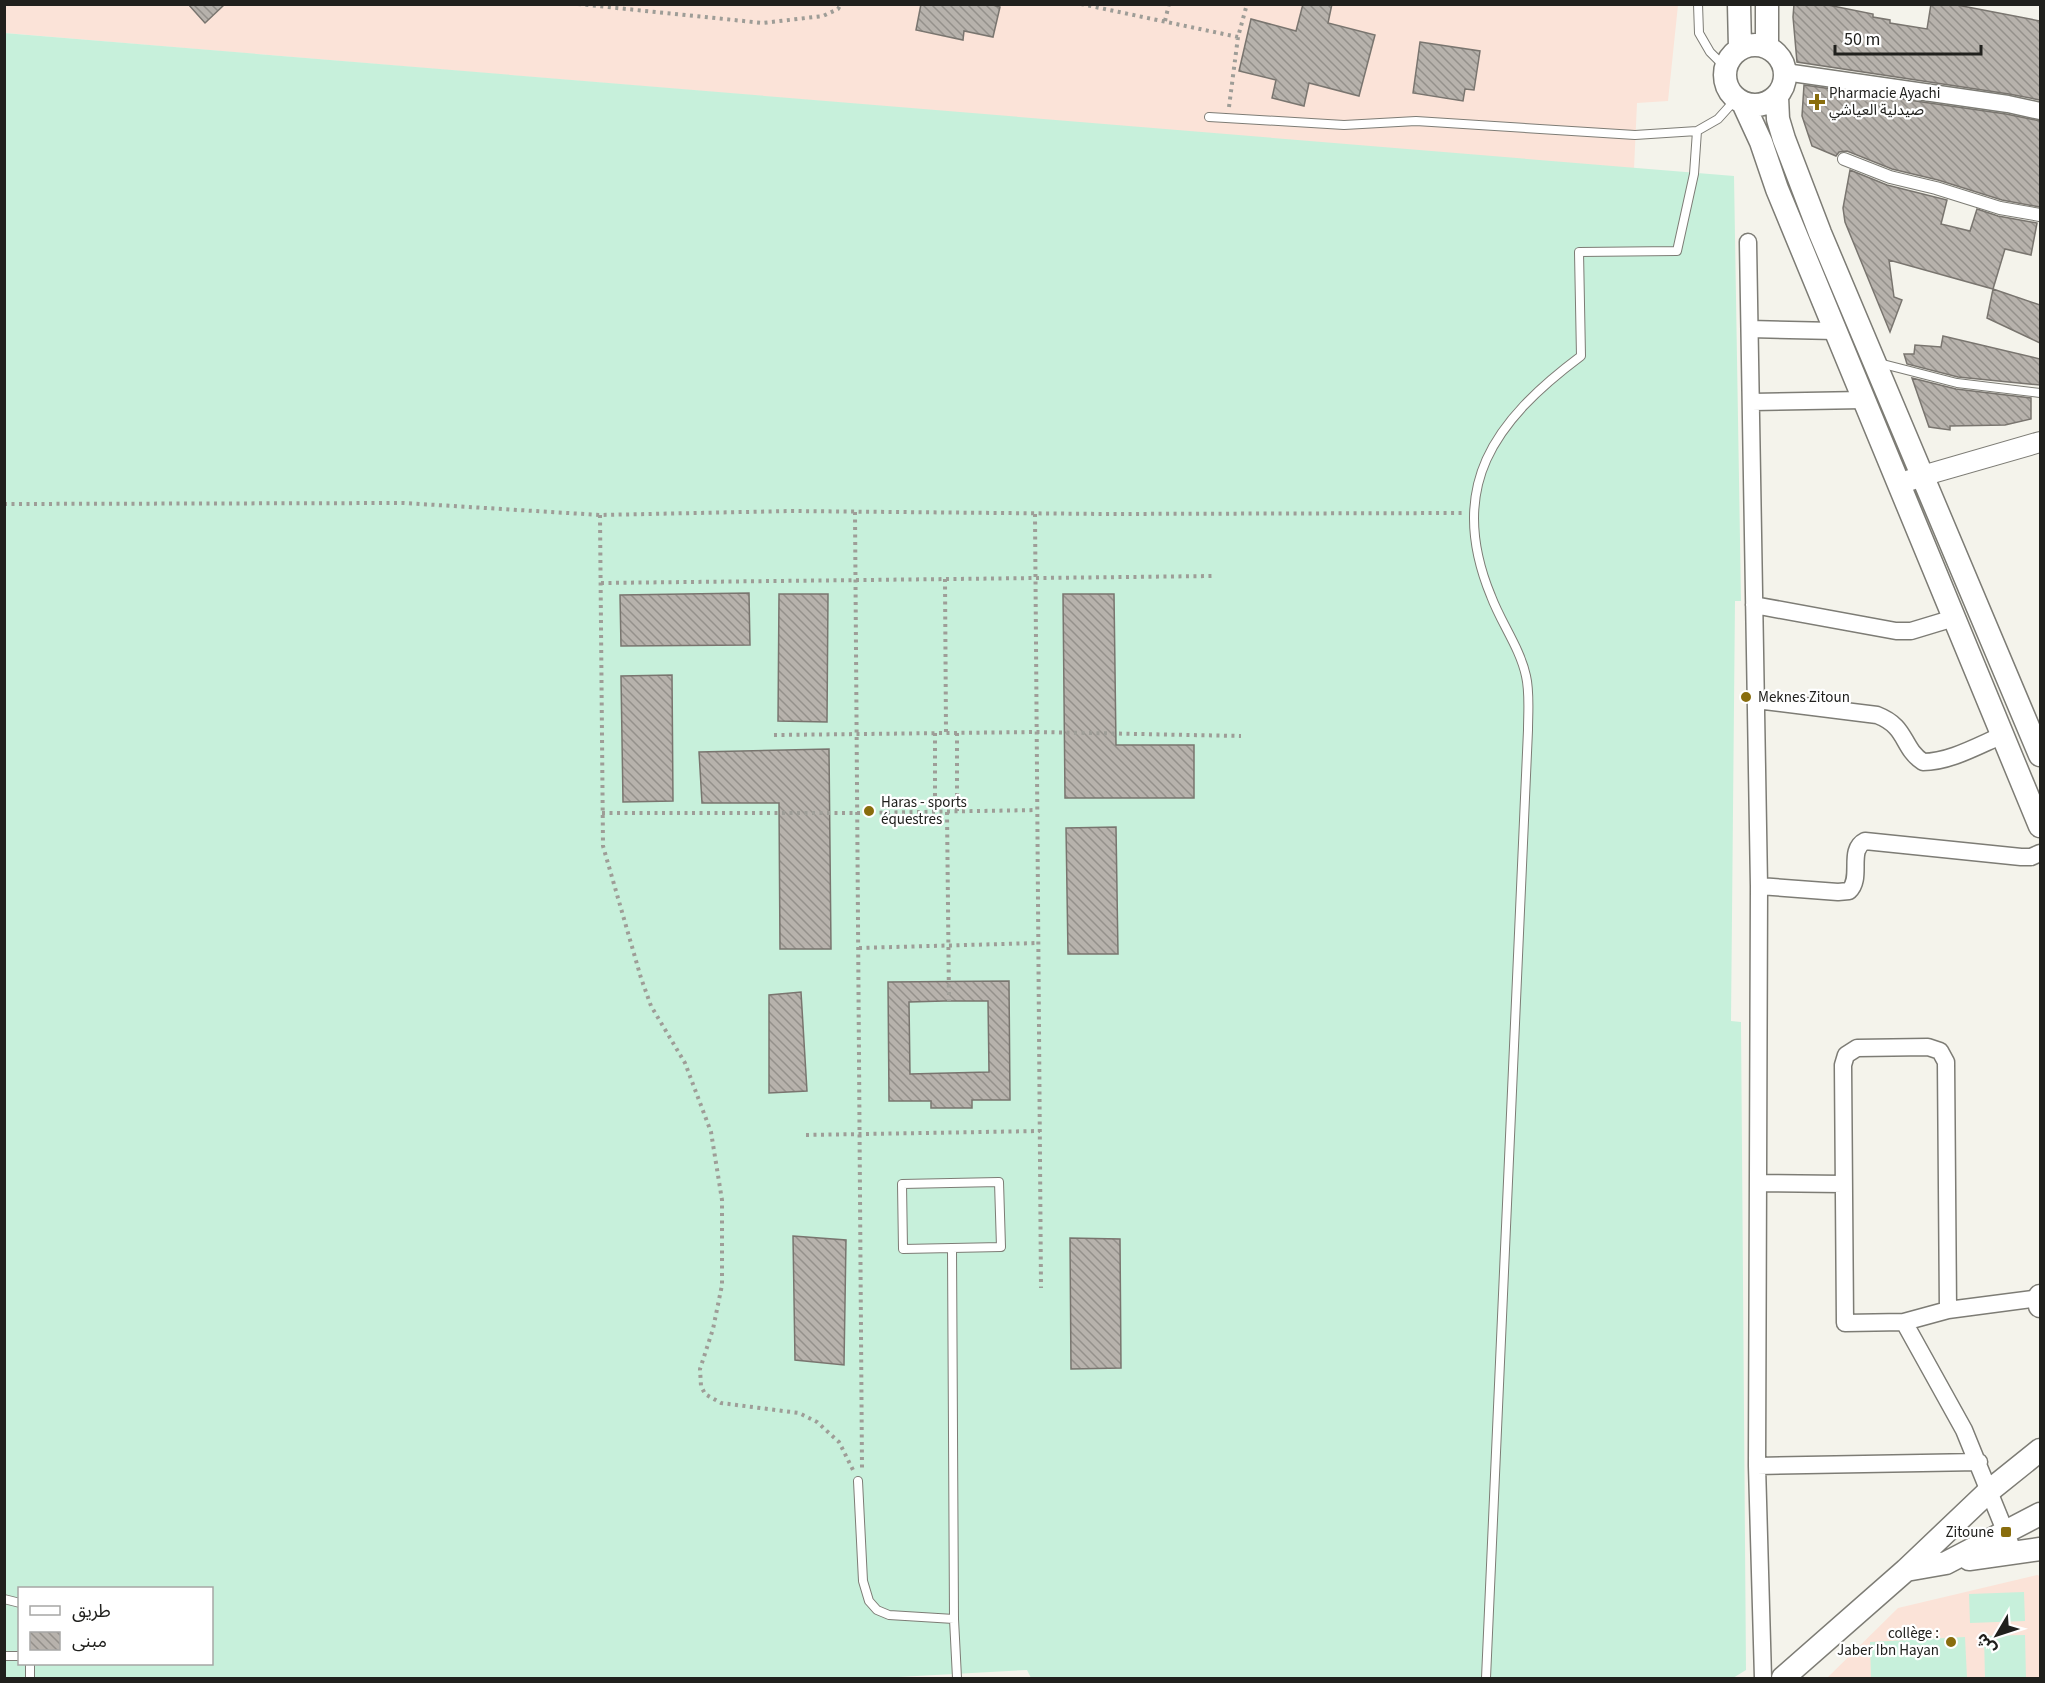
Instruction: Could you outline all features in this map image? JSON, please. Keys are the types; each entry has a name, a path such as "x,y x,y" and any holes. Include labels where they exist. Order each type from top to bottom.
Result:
{"main road":[{"path":"1739,4 1740,48"},
{"path":"1767,4 1767,47"},
{"path":"2040,755 1820,232 1784,139 1778,119 1777,97 1784,85 1785,72 1780,57 1767,47 1759,45 1740,48 1733,53 1725,68 1726,85 1740,101 1761,142 1777,189 1863,400 2040,826"},
{"path":"1740,101 1761,105 1777,97"},
{"path":"2040,1297 2040,1306"},
{"path":"1783,1678 1906,1570 1989,1491 2040,1450"},
{"path":"1906,1570 1946,1563 2010,1542 2040,1514"},
{"path":"2010,1542 2040,1549"}],"street":[{"path":"1785,72 2008,104 2040,111"},
{"path":"1844,159 1890,177 1936,188 2000,208 2040,215"},
{"path":"1748,242 1759,886 1758,1466 1763,1678"},
{"path":"1750,329 1835,331"},
{"path":"1752,402 1863,400"},
{"path":"1899,484 2040,442"},
{"path":"1754,605 1896,631 1911,631 1954,618"},
{"path":"1756,700 1877,714 1898,727 1913,752 1923,762 1960,753 2003,735"},
{"path":"1759,886 1849,891 1854,884 1857,849 1865,841 2031,858 2040,854"},
{"path":"1948,1310 1946,1062 1940,1052 1928,1047 1857,1048 1846,1055 1843,1065 1845,1323 1904,1322 1948,1310 2040,1297"},
{"path":"1758,1183 1843,1184"},
{"path":"1904,1322 1949,1400 1979,1462 2010,1542"},
{"path":"1758,1466 1979,1462"}],"lane":[{"path":"1698,4 1699,33 1710,52 1725,68"},
{"path":"1209,117 1344,125 1416,122 1635,135 1697,131 1718,119 1740,101"},
{"path":"1486,1678 1528,700 1527,677 1523,663 1491,598 1482,574 1475,545 1473,513 1478,478 1491,450 1512,417 1546,382 1581,356 1579,252 1677,251 1694,174 1697,131"},
{"path":"1875,362 1957,383 2040,393"},
{"path":"999,1182 1001,1247 952,1248 903,1249 902,1184 999,1182"},
{"path":"952,1248 954,1619 957,1678"},
{"path":"858,1481 863,1581 868,1600 877,1610 889,1615 954,1619"}],"path":[{"path":"578,4 763,23 823,16 838,9 842,4"},
{"path":"1081,4 1238,38"},
{"path":"1165,21 1168,4"},
{"path":"1228,118 1238,38 1247,4"},
{"path":"4,504 404,503 600,515 780,511 1035,514 1473,513"},
{"path":"855,512 863,1468 858,1481"},
{"path":"1035,514 1041,1288"},
{"path":"600,515 603,846 651,1006 685,1063 711,1132 722,1200 722,1285 700,1369 701,1386 705,1394 721,1403 799,1413 818,1422 839,1442 858,1481"},
{"path":"601,583 1212,576"},
{"path":"945,579 946,733"},
{"path":"774,735 1037,732 1241,736"},
{"path":"935,733 935,812"},
{"path":"957,733 957,811"},
{"path":"602,813 1037,810"},
{"path":"947,812 949,1001"},
{"path":"859,948 1038,943"},
{"path":"806,1136 1040,1131"}],"shaded area":[{"path":"4,5 1678,5 1668,101 1637,103 1634,169 5,33"},
{"name":"collège : Jaber Ibn Hayan","path":"2040,1576 2040,1678 1827,1678 1898,1608"}],"green space":[{"name":"Haras - sports équestres","path":"4,33 1734,176 1741,601 1735,601 1731,1021 1741,1022 1746,1670 1733,1678 1031,1678 1027,1670 880,1678 5,1678"},
{"path":"2024,1592 2025,1621 1970,1623 1969,1594"},
{"path":"2025,1635 2026,1678 1985,1678 1984,1636"},
{"path":"1965,1637 1967,1678 1871,1678 1870,1642"}],"building":[{"path":"188,4 225,4 205,23"},
{"path":"921,4 989,4 1000,7 993,37 964,31 963,40 916,30"},
{"path":"1303,4 1332,4 1328,23 1375,35 1359,96 1309,83 1304,106 1272,98 1276,80 1239,71 1251,19 1296,31"},
{"path":"1794,4 1823,4 1873,14 1873,17 1890,20 1890,23 1927,29 1931,4 1952,4 2040,21 2040,100 1797,62"},
{"path":"1420,42 1480,51 1474,90 1465,89 1463,101 1413,93"},
{"path":"1804,85 2040,121 2040,207 2002,200 1938,180 1892,169 1847,151 1839,152 1836,156 1812,146 1802,116"},
{"path":"1850,170 1887,185 1947,200 1941,224 1970,231 1977,209 1998,216 2037,223 2031,255 2005,249 1993,289 1889,260 1894,297 1902,300 1890,332 1845,222 1843,208"},
{"path":"1993,289 2040,305 2040,343 1987,318"},
{"path":"1943,336 2040,359 2040,385 1958,377 1907,364 1904,354 1914,354 1915,345 1941,347"},
{"path":"1912,378 1956,389 2031,398 2031,419 2005,425 1950,426 1950,430 1929,427"},
{"path":"749,593 750,645 621,646 620,595"},
{"path":"779,594 828,594 827,722 778,721"},
{"path":"1063,594 1114,594 1116,745 1194,745 1194,798 1065,798"},
{"path":"672,675 673,801 623,802 621,676"},
{"path":"829,749 831,949 780,949 779,803 702,803 699,752"},
{"path":"1116,827 1118,954 1068,954 1066,828"},
{"path":"1009,981 1010,1100 972,1100 972,1108 931,1108 931,1101 889,1101 888,982","holes":["988,1001 989,1072 910,1074 909,1002"]},
{"path":"801,992 807,1091 769,1093 769,995"},
{"path":"793,1236 846,1240 844,1365 795,1360"},
{"path":"1070,1238 1120,1239 1121,1368 1071,1369"}],"place":[{"name":"Pharmacie Ayachi صيدلية العياشي","path":"1817,102"},
{"name":"Meknes Zitoun","path":"1746,697"},
{"name":"Haras - sports équestres","path":"869,811"},
{"name":"Zitoune","path":"2006,1532"},
{"name":"collège : Jaber Ibn Hayan","path":"1951,1642"}]}
